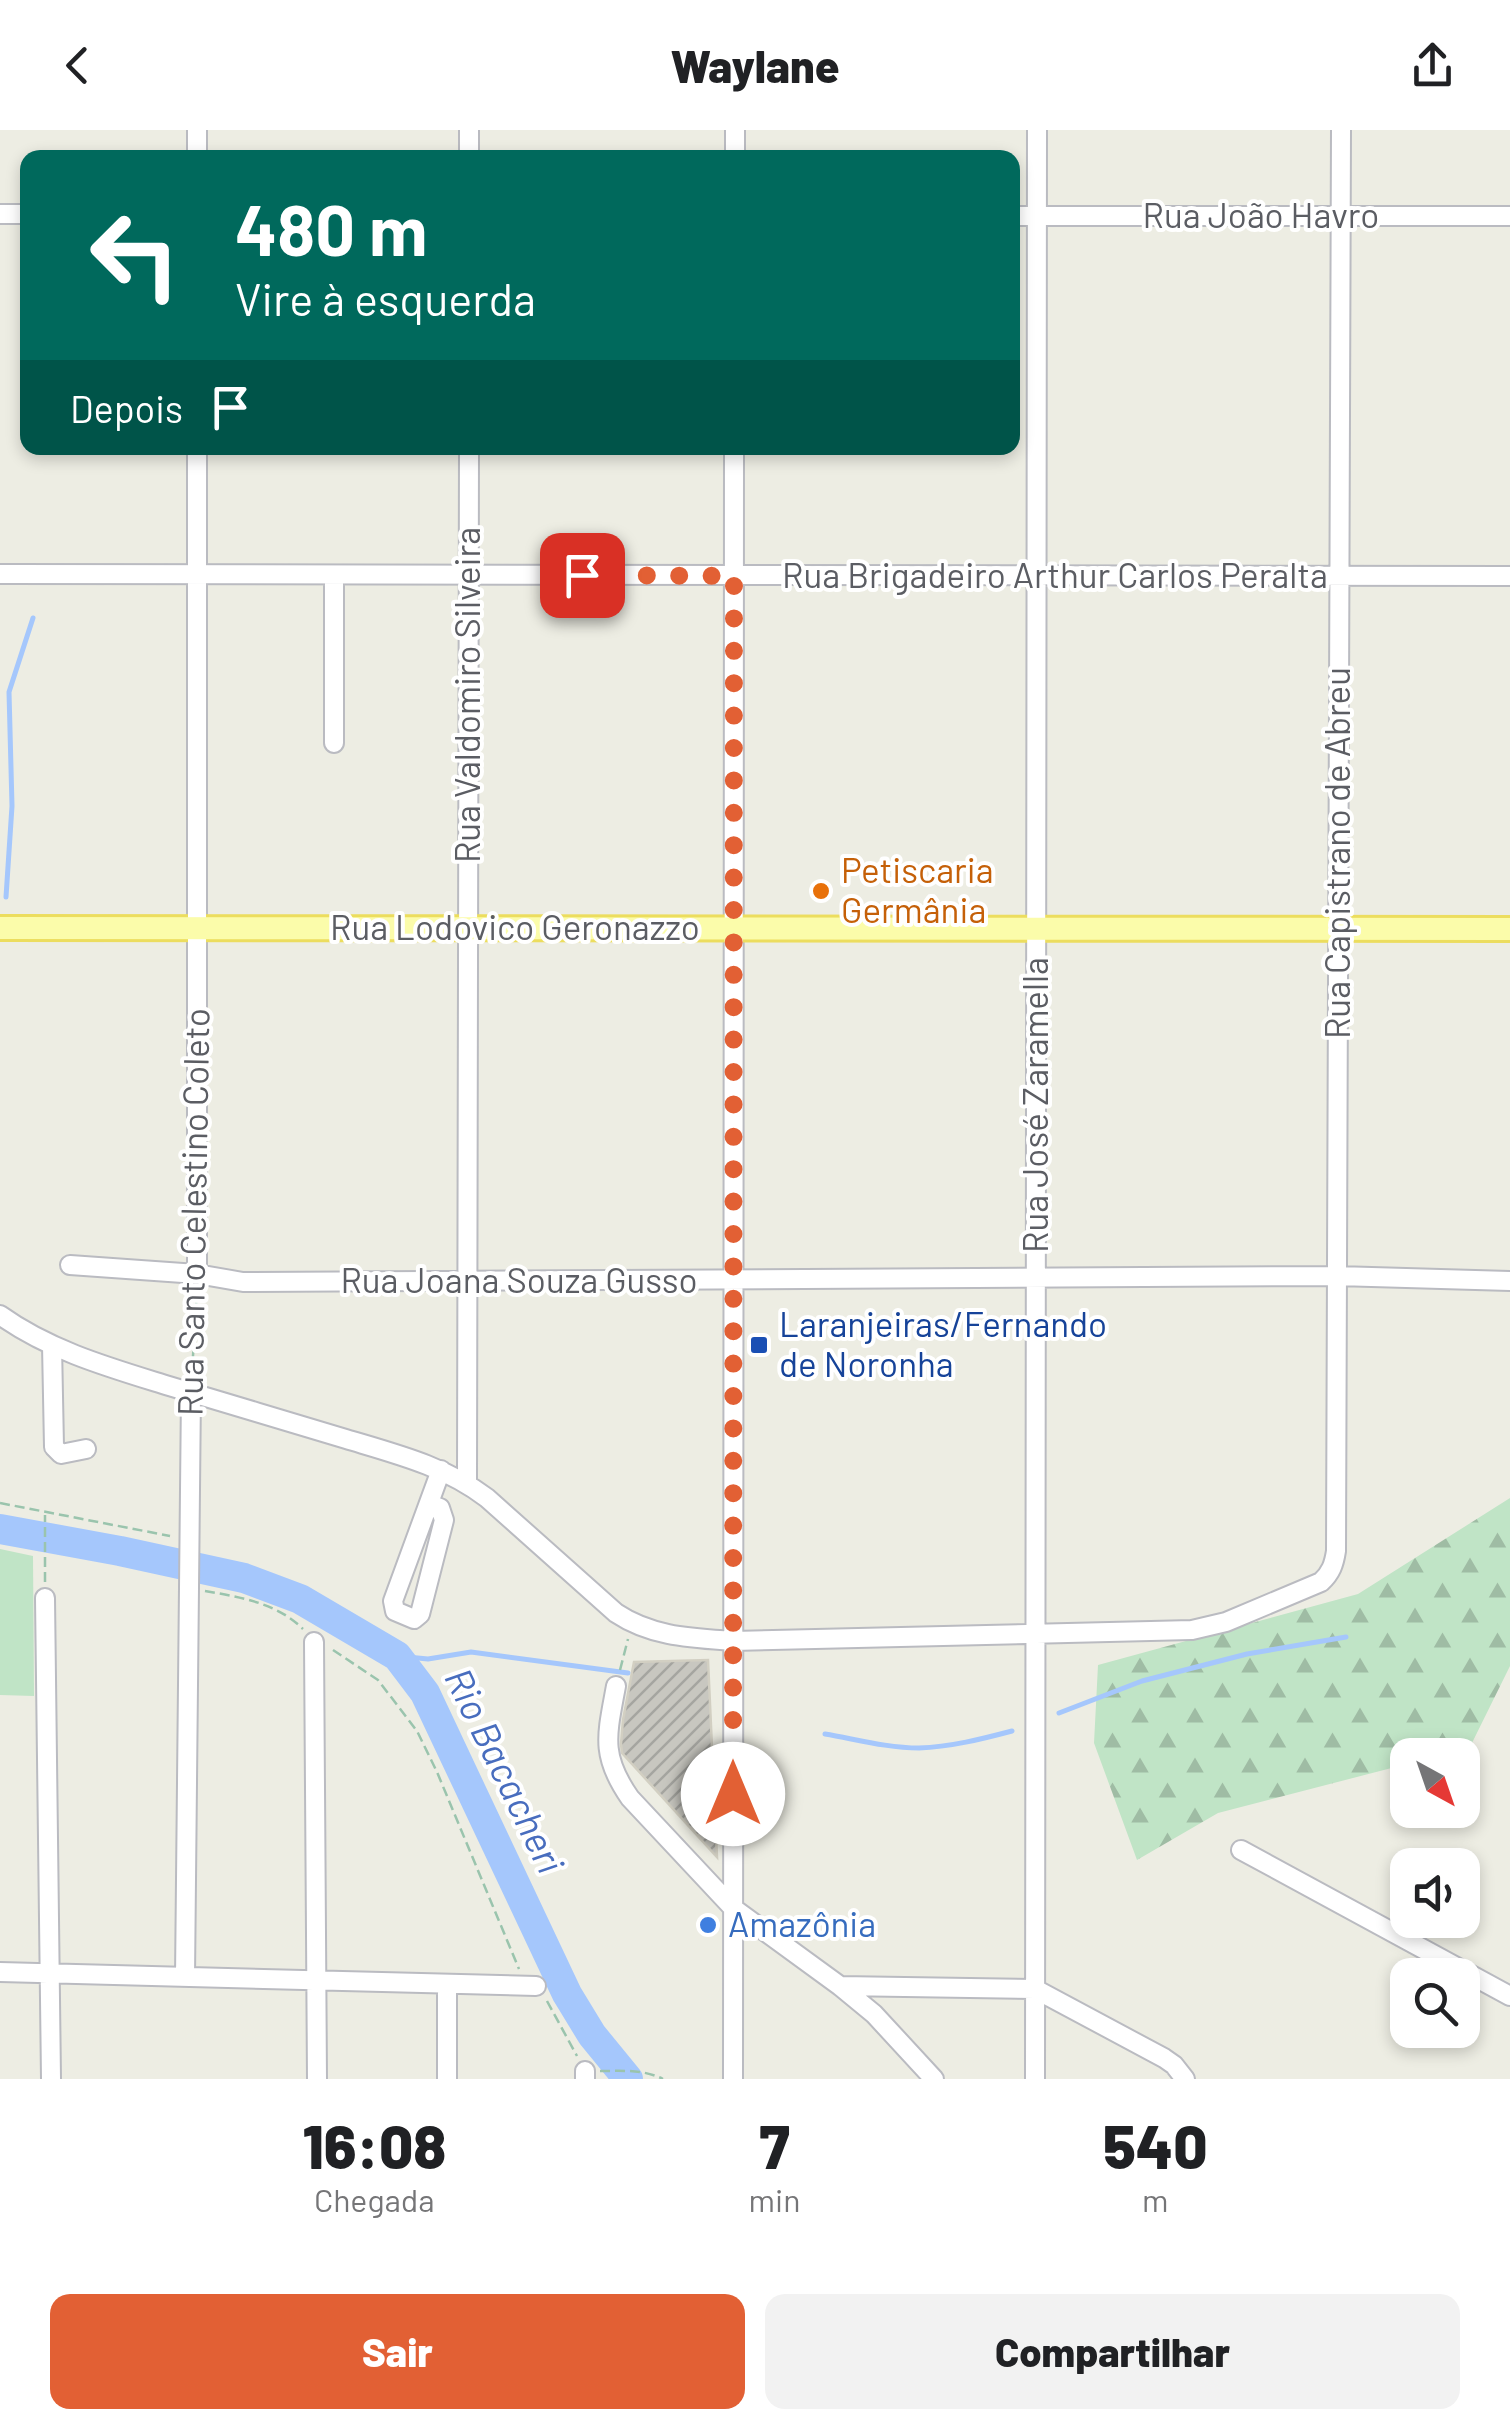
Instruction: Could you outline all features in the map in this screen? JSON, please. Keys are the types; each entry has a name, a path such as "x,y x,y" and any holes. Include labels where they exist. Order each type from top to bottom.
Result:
{"main road":[{"name":"Rua Lodovico Geronazzo","path":"0,928 1510,929"}],"street":[{"name":"Rua José Zaramella","path":"1035,2079 1036,130"},
{"name":"Rua Capistrano de Abreu","path":"1035,1634 1209,1628 1308,1589 1328,1575 1334,1565 1341,130"},
{"name":"Rua João Havro","path":"1020,216 1510,216"},
{"name":"Rua Santo Celestino Coleto","path":"197,455 198,1274"},
{"name":"Rua Valdomiro Silveira","path":"467,1483 469,455"},
{"path":"733,2079 734,455"},
{"name":"Rua Brigadeiro Arthur Carlos Peralta","path":"0,574 1510,576"},
{"path":"334,575 334,743"},
{"name":"Rua Joana Souza Gusso","path":"70,1266 198,1274 244,1282 1336,1276 1510,1281"},
{"path":"0,1315 52,1346 117,1370 441,1470 467,1483 632,1624 675,1636 734,1642 1035,1634"},
{"path":"52,1346 54,1447 61,1454 86,1449"},
{"name":"Rua Santo Celestino Coleto","path":"185,1977 191,1393"},
{"path":"429,1504 440,1508 444,1520 420,1614 414,1620 396,1611 393,1601 441,1470"},
{"path":"45,1598 51,2079"},
{"path":"314,1642 318,2079"},
{"path":"616,1686 609,1759 616,1778 640,1810 733,1908 874,2014 934,2079"},
{"path":"1241,1850 1510,1996"},
{"path":"0,1972 536,1986"},
{"path":"446,1984 447,2079"},
{"path":"840,1986 1035,1989 1164,2058 1185,2079"}],"path":[{"name":"Rua Santo Celestino Coleto","path":"191,1393 198,1274"},
{"path":"0,1502 189,1545"},
{"path":"45,1562 46,1512"},
{"path":"189,1584 263,1604 289,1616 314,1642 334,1650 378,1680 417,1731 521,1973 543,1994 585,2075 638,2071 663,2079"}],"green space":[{"path":"1510,1498 1510,1666 1474,1738 1390,1738 1390,1768 1218,1813 1137,1860 1094,1743 1098,1665 1358,1594"},
{"path":"0,1549 33,1556 34,1696 0,1695"}],"building":[{"path":"708,1660 717,1857 622,1753 621,1744 634,1662"}],"waterway":[{"path":"6,897 12,806 9,692 33,618"},
{"name":"Rio Bacacheri","path":"0,1529 244,1578 300,1599 397,1656 425,1693 567,1994 592,2035 628,2079"},
{"path":"1059,1713 1142,1681 1247,1654 1346,1637"},
{"path":"397,1656 428,1659 471,1652 628,1673"},
{"path":"825,1734 919,1748 1012,1731"}],"place":[{"name":"Petiscaria Germânia","path":"821,891"},
{"name":"Laranjeiras/Fernando de Noronha","path":"759,1345"},
{"name":"Amazônia","path":"708,1925"}],"route":[{"path":"582,575 734,576 733,1794"}]}
